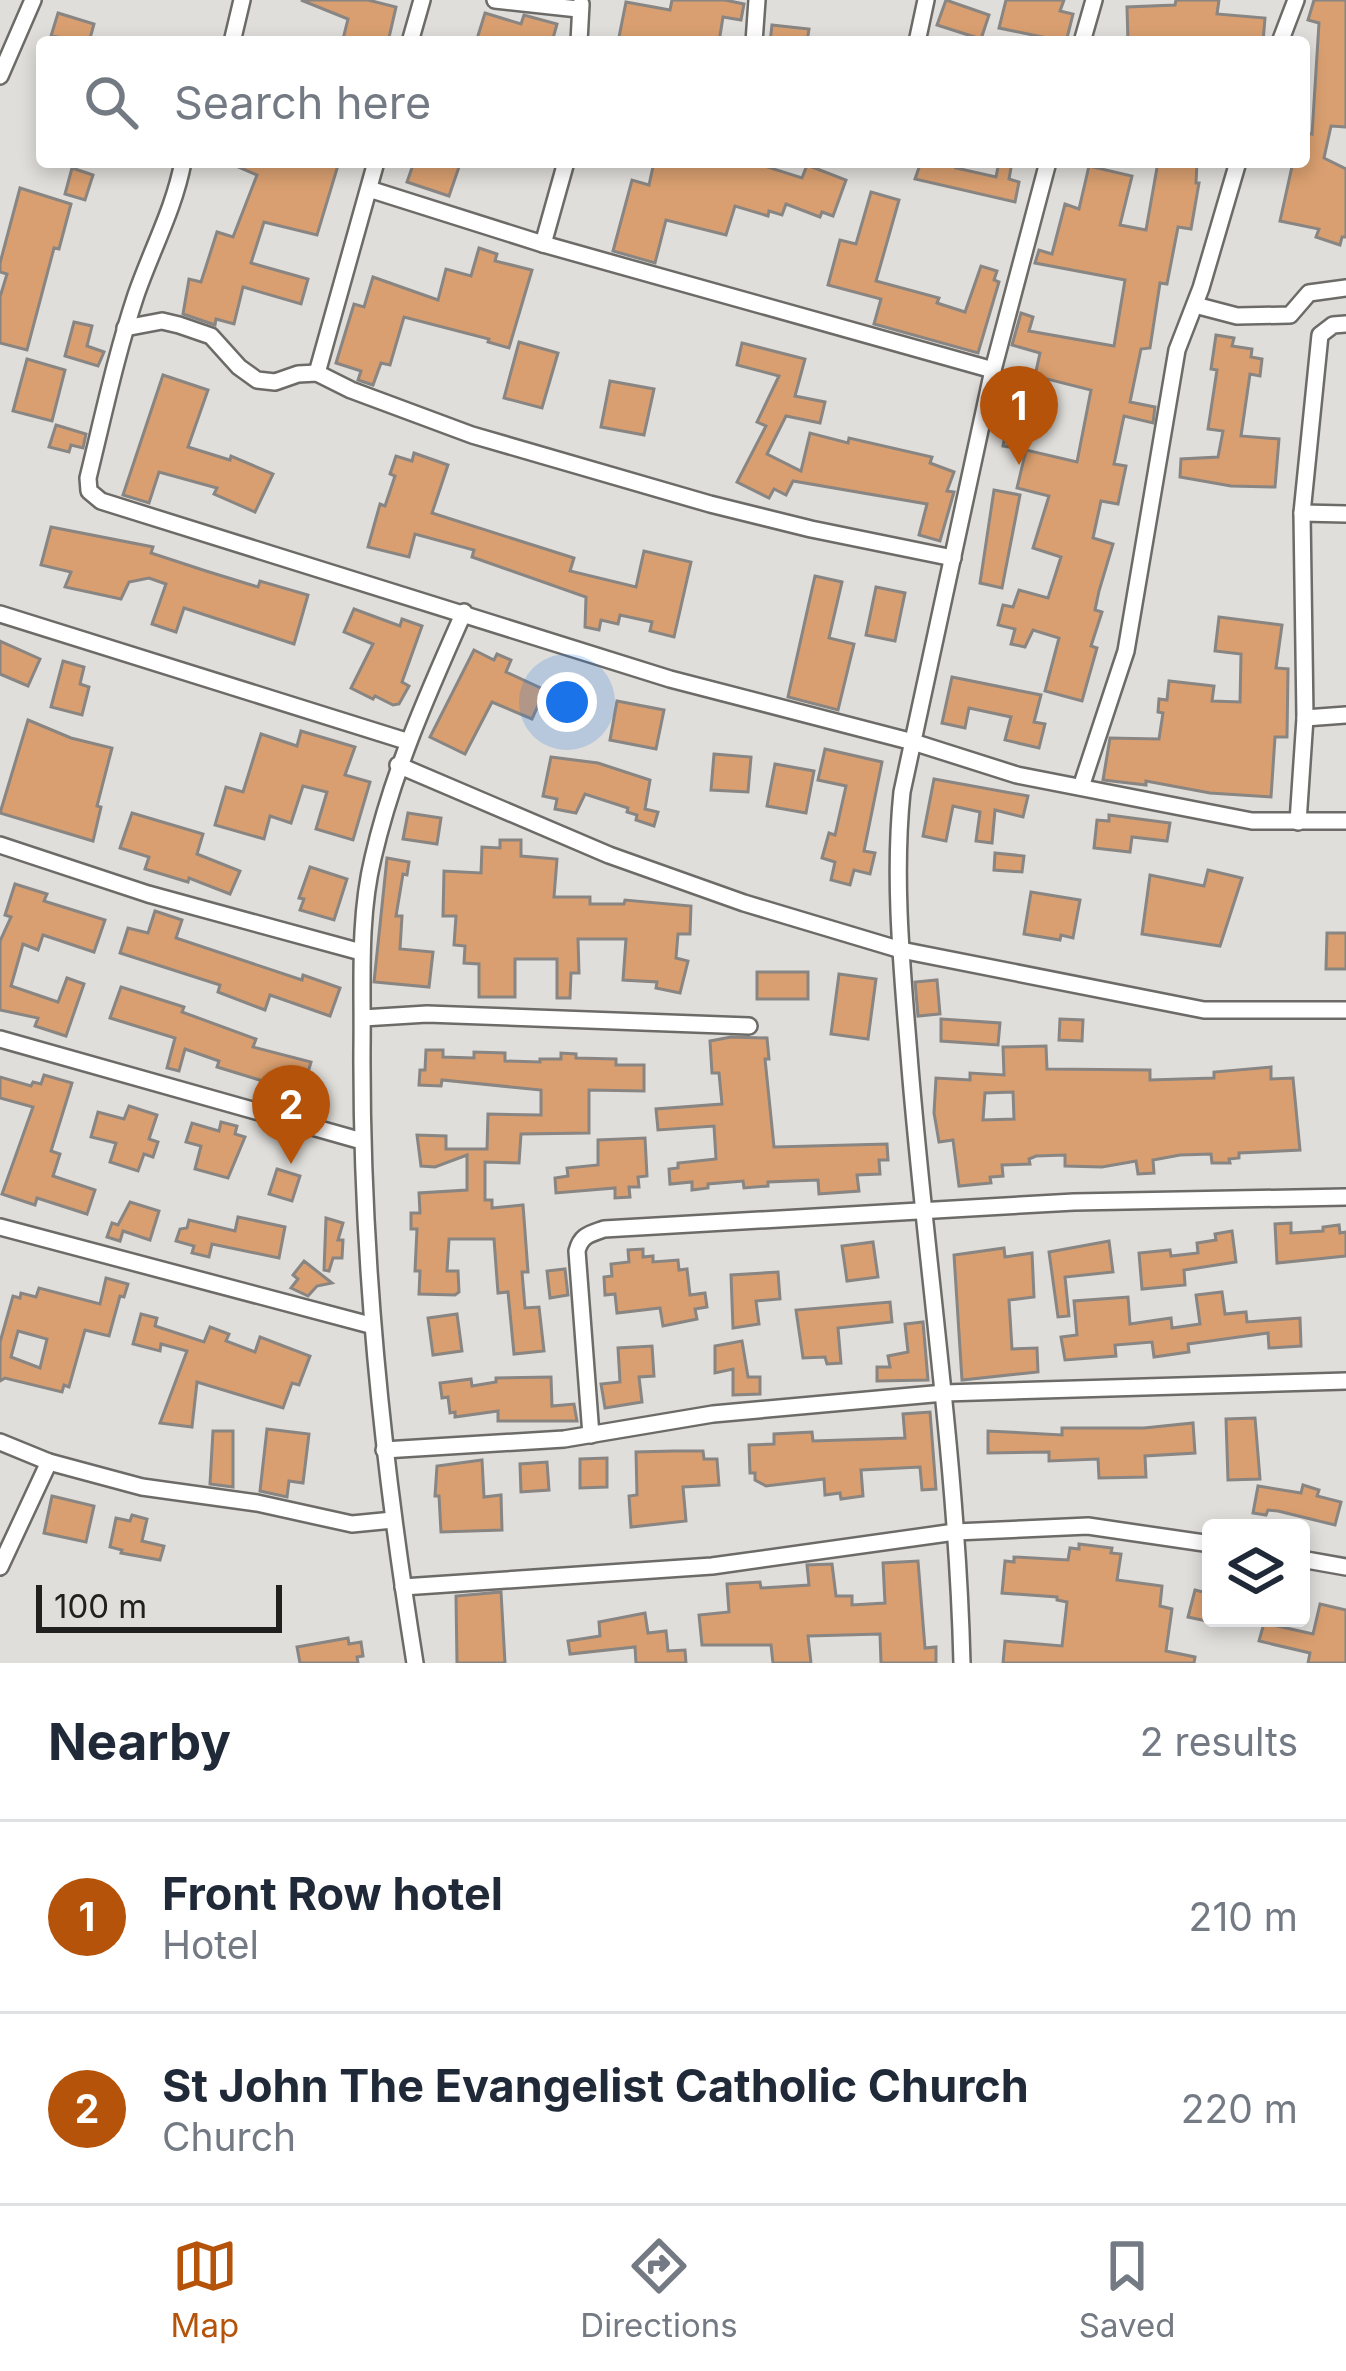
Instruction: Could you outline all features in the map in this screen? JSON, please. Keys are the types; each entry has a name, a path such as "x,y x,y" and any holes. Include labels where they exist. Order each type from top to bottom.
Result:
{"street":[{"path":"2,69 33,0"},
{"path":"233,36 242,0"},
{"path":"412,36 422,0"},
{"path":"495,0 580,5 580,36"},
{"path":"754,36 757,0"},
{"path":"918,36 926,0"},
{"path":"1084,36 1094,0"},
{"path":"1282,36 1296,0"},
{"path":"182,168 175,205 147,263 125,328 88,478 89,490 101,501 670,679 913,742 1017,775 1252,821 1346,821"},
{"path":"317,373 374,168"},
{"path":"543,244 564,168"},
{"path":"962,1663 944,1394 921,1210 897,837 902,792 993,370 1046,168"},
{"path":"1081,788 1126,651 1177,350 1236,168"},
{"path":"369,189 543,244 993,370"},
{"path":"1195,305 1237,316 1290,315 1309,292 1346,288"},
{"path":"125,328 162,321 211,336 238,367 257,380 275,382 317,373 472,435 811,530 953,558"},
{"path":"1298,822 1305,718 1302,513 1320,335 1334,325 1346,324"},
{"path":"1302,513 1346,514"},
{"path":"415,1663 370,1325 361,952 371,863 398,765 464,612"},
{"path":"0,614 406,741"},
{"path":"1305,718 1346,715"},
{"path":"398,765 609,855 744,903 901,950 1204,1010 1346,1010"},
{"path":"0,845 148,894 361,952"},
{"path":"363,1018 427,1014 749,1027"},
{"path":"0,1039 362,1141"},
{"path":"591,1435 577,1251 580,1240 604,1229 1074,1202 1346,1197"},
{"path":"0,1227 370,1325"},
{"path":"384,1450 591,1435 713,1414 944,1394 1346,1381"},
{"path":"0,1442 50,1462 142,1487 352,1524 393,1520"},
{"path":"0,1568 50,1462"},
{"path":"403,1587 712,1566 955,1532 1088,1526 1202,1543"},
{"path":"1310,1561 1346,1567"}],"building":[{"path":"301,0 368,0 396,7 389,36 344,36 348,19"},
{"path":"672,0 744,4 741,20 723,17 720,36 619,36 626,2 670,10"},
{"path":"946,0 989,15 982,36 937,25"},
{"path":"1006,0 1064,0 1060,11 1073,14 1068,36 999,28"},
{"path":"1176,0 1219,0 1217,14 1265,18 1264,36 1128,36 1127,7 1175,5"},
{"path":"1314,0 1346,0 1346,127 1331,126 1324,158 1346,169 1346,237 1340,245 1316,237 1319,229 1280,221 1292,168 1310,168 1319,23 1308,20"},
{"path":"58,13 94,24 91,36 51,36"},
{"path":"485,13 521,24 524,15 557,24 554,36 478,36"},
{"path":"772,25 809,29 808,36 771,36"},
{"path":"72,168 93,175 85,200 65,194"},
{"path":"241,168 337,168 317,235 264,222 251,263 308,279 301,304 243,287 234,324 216,319 215,325 183,314 189,279 201,282 217,232 233,237 257,175"},
{"path":"412,168 459,168 449,196 407,182"},
{"path":"653,168 771,168 802,178 806,168 815,168 846,180 833,216 822,212 820,217 786,204 782,215 769,211 768,216 735,206 726,235 666,220 655,263 613,251 632,180 649,185"},
{"path":"919,168 956,168 996,177 998,168 1011,168 1009,179 1019,182 1015,202 915,179"},
{"path":"1089,168 1132,176 1120,225 1146,230 1157,168 1197,168 1199,183 1191,229 1178,227 1167,284 1160,283 1150,348 1141,349 1130,402 1155,407 1153,423 1124,416 1114,464 1126,466 1118,504 1101,501 1093,538 1113,544 1095,610 1102,612 1091,646 1097,648 1082,701 1045,691 1059,638 1033,630 1025,647 1011,644 1015,629 998,625 1003,605 1013,607 1019,590 1048,598 1061,557 1033,548 1049,496 1017,488 1026,450 1077,462 1091,390 1035,376 1040,353 1012,345 1021,313 1033,317 1029,331 1114,346 1125,280 1035,263 1039,250 1052,254 1065,204 1079,209"},
{"path":"20,188 71,204 27,350 0,343 0,297 7,274 0,272 0,263"},
{"path":"871,192 899,200 876,281 939,298 937,303 965,312 981,266 997,271 994,280 999,282 978,353 874,324 881,299 828,285 840,240 856,244"},
{"path":"479,248 497,254 495,261 532,270 509,348 404,317 390,365 381,363 373,385 358,380 361,371 336,363 354,304 364,307 373,277 438,300 446,269 471,276"},
{"path":"74,322 92,326 87,346 104,352 98,366 65,356"},
{"path":"1216,335 1234,338 1232,346 1252,349 1251,357 1262,359 1260,376 1250,374 1241,436 1279,439 1275,487 1231,486 1180,477 1181,459 1218,457 1223,431 1208,429 1217,370 1211,369"},
{"path":"519,342 558,353 542,408 504,398"},
{"path":"742,343 805,359 795,396 825,402 820,423 786,416 767,454 801,471 810,433 932,457 930,463 954,472 947,491 954,492 940,541 919,535 927,504 793,481 786,495 774,489 769,498 737,482 766,426 757,422 779,376 737,365"},
{"path":"27,359 65,370 52,421 13,411"},
{"path":"163,375 208,390 188,447 230,460 231,456 273,474 255,512 214,494 217,488 159,472 149,503 123,495"},
{"path":"610,381 654,389 644,435 601,427"},
{"path":"1008,417 1026,419 1021,449 1003,446"},
{"path":"56,425 86,434 83,448 71,445 69,452 49,447"},
{"path":"414,453 448,465 432,513 574,558 570,571 636,587 644,551 691,562 674,637 650,631 652,622 620,615 618,624 601,620 599,630 585,627 586,597 472,557 474,550 415,534 409,557 368,547 380,504 385,506 395,476 390,474 396,456 412,461"},
{"path":"994,490 1020,495 1002,588 980,583"},
{"path":"51,527 153,547 151,553 206,571 258,587 260,581 308,595 294,644 184,608 176,632 152,624 166,584 149,578 129,582 121,599 65,587 71,572 41,565"},
{"path":"815,576 842,582 829,638 854,644 838,710 788,697"},
{"path":"876,587 905,593 895,641 866,635"},
{"path":"354,609 400,626 402,619 422,626 402,682 409,686 399,704 351,688 373,644 344,632"},
{"path":"1219,617 1282,625 1276,668 1288,669 1287,737 1275,737 1271,797 1103,780 1110,738 1159,739 1163,713 1158,712 1159,699 1167,700 1169,681 1214,686 1212,701 1240,702 1241,654 1215,651"},
{"path":"0,641 40,659 28,686 0,674"},
{"path":"474,650 494,660 497,654 511,660 506,672 545,690 532,719 492,702 465,754 430,737"},
{"path":"63,661 84,667 80,684 89,687 82,715 51,707"},
{"path":"952,677 1041,695 1034,722 1045,724 1039,748 1005,740 1011,717 969,708 965,728 942,723"},
{"path":"617,701 664,710 656,749 610,740"},
{"path":"28,720 112,748 93,841 0,813"},
{"path":"301,731 355,747 345,775 370,782 353,840 316,829 327,792 303,786 291,823 270,816 264,839 215,825 226,787 243,792 261,734 297,746"},
{"path":"825,749 882,762 864,851 875,853 870,874 854,870 850,885 831,880 835,862 822,858 829,833 835,835 846,786 818,780"},
{"path":"714,754 751,757 748,792 711,790"},
{"path":"551,757 598,763 650,780 645,809 658,812 654,826 636,820 637,815 627,812 628,808 585,794 576,813 555,809 557,799 543,796"},
{"path":"775,764 814,771 806,813 767,806"},
{"path":"934,779 1028,796 1023,817 995,810 992,843 976,841 980,812 953,806 946,841 923,836"},
{"path":"132,813 203,834 197,854 240,871 230,894 189,878 188,882 145,869 149,857 120,848"},
{"path":"408,813 441,818 437,844 403,839"},
{"path":"1109,815 1170,823 1167,841 1132,837 1130,852 1094,848 1097,820 1109,821"},
{"path":"500,840 521,840 521,856 557,859 554,897 590,897 590,904 624,904 625,900 691,906 690,934 678,934 676,958 688,961 680,993 656,988 657,982 623,980 626,939 578,939 579,973 571,973 570,998 557,998 557,959 515,959 515,997 479,997 479,964 464,963 465,946 454,945 456,916 443,916 444,871 481,873 482,847 500,848"},
{"path":"995,853 1024,856 1022,872 994,870"},
{"path":"387,858 409,862 396,916 402,916 400,949 433,952 429,987 374,982"},
{"path":"310,867 347,879 334,920 300,910 304,899 299,898"},
{"path":"1208,870 1242,878 1220,946 1142,934 1150,875 1204,886"},
{"path":"15,884 47,894 44,901 105,920 94,952 43,935 38,950 23,944 11,986 58,1002 67,978 84,984 66,1036 35,1026 38,1018 0,1010 0,941 11,917 5,915"},
{"path":"1031,892 1080,900 1073,938 1024,934"},
{"path":"155,911 182,920 176,938 340,988 330,1016 270,995 265,1010 218,992 220,985 120,953 128,928 148,933"},
{"path":"1327,933 1346,933 1346,969 1326,969"},
{"path":"757,972 808,972 808,999 757,999"},
{"path":"839,974 876,979 868,1039 831,1034"},
{"path":"937,980 940,1014 918,1016 915,982"},
{"path":"121,987 184,1007 182,1012 256,1039 253,1047 311,1062 302,1093 217,1067 219,1061 185,1049 179,1071 167,1068 175,1038 110,1018"},
{"path":"941,1019 1000,1023 998,1045 941,1041"},
{"path":"1060,1019 1083,1020 1082,1041 1059,1040"},
{"path":"767,1038 774,1147 887,1144 888,1160 879,1160 880,1174 857,1175 859,1191 819,1194 818,1180 744,1188 743,1181 692,1190 692,1182 670,1184 669,1169 678,1168 678,1163 716,1159 714,1126 658,1130 656,1109 722,1104 719,1073 712,1073 710,1041"},
{"path":"1046,1046 1047,1069 1150,1070 1150,1080 1214,1078 1214,1072 1271,1067 1271,1079 1293,1078 1300,1150 1239,1153 1230,1163 1212,1163 1211,1154 1180,1155 1153,1160 1154,1173 1138,1174 1136,1161 1065,1166 1065,1155 1036,1156 1029,1159 1030,1164 1002,1165 1003,1176 990,1177 991,1183 959,1186 953,1140 939,1142 934,1113 936,1078 1004,1075 1003,1047","holes":["1013,1092 1014,1119 983,1120 985,1093"]},
{"path":"426,1050 443,1050 443,1057 505,1053 505,1061 540,1062 561,1059 561,1053 576,1054 576,1058 616,1059 616,1065 644,1065 644,1091 589,1090 589,1133 521,1134 519,1163 485,1162 485,1200 492,1200 492,1208 523,1205 528,1272 522,1272 525,1308 539,1307 544,1351 514,1354 508,1292 498,1293 494,1239 449,1239 447,1271 458,1271 459,1292 419,1294 417,1229 411,1229 411,1213 420,1213 419,1193 467,1190 467,1155 435,1167 421,1166 417,1135 446,1136 446,1149 487,1149 488,1114 541,1115 541,1090 442,1080 441,1086 419,1085"},
{"path":"44,1075 72,1083 51,1151 60,1154 53,1176 95,1190 87,1214 37,1198 35,1205 2,1194 33,1107 0,1098 0,1077 31,1086 41,1084"},
{"path":"129,1106 157,1115 149,1139 158,1142 153,1157 144,1154 138,1171 110,1162 116,1143 91,1137 98,1112 124,1119"},
{"path":"221,1122 237,1126 235,1134 245,1137 228,1178 195,1169 201,1146 186,1142 192,1123 219,1131"},
{"path":"645,1138 647,1176 638,1177 639,1187 629,1187 630,1197 615,1198 615,1188 556,1193 555,1178 568,1176 567,1168 598,1165 598,1140"},
{"path":"277,1169 300,1176 292,1201 269,1194"},
{"path":"130,1202 159,1211 150,1240 123,1231 120,1241 107,1237"},
{"path":"238,1217 285,1227 279,1258 212,1244 209,1257 192,1253 194,1246 176,1241 189,1220 235,1231"},
{"path":"326,1218 343,1223 338,1240 343,1240 342,1258 333,1258 329,1271 324,1270"},
{"path":"1291,1223 1291,1233 1339,1225 1340,1233 1346,1232 1346,1256 1277,1263 1275,1224"},
{"path":"1232,1231 1236,1262 1184,1270 1185,1285 1142,1289 1139,1253 1198,1253 1197,1243"},
{"path":"1109,1241 1113,1272 1065,1277 1069,1316 1058,1317 1049,1252"},
{"path":"873,1242 878,1277 847,1281 842,1246"},
{"path":"1004,1248 1005,1257 1032,1253 1034,1297 1009,1300 1012,1349 1037,1348 1038,1372 962,1380 954,1255"},
{"path":"643,1249 643,1257 653,1256 653,1262 678,1260 679,1270 687,1269 690,1295 705,1293 707,1307 695,1309 697,1319 663,1326 660,1308 617,1313 615,1294 605,1295 604,1277 612,1276 611,1264 629,1262 628,1250"},
{"path":"304,1261 332,1283 317,1286 308,1296 291,1288 298,1279 293,1275"},
{"path":"565,1269 568,1295 550,1298 547,1271"},
{"path":"778,1272 780,1299 756,1301 759,1324 733,1328 731,1275"},
{"path":"106,1278 128,1284 109,1336 85,1330 69,1387 64,1385 62,1392 5,1378 0,1381 0,1342 13,1296 36,1297 39,1288 100,1304","holes":["18,1331 47,1339 40,1368 11,1357"]},
{"path":"1222,1292 1225,1314 1246,1312 1247,1322 1300,1318 1301,1346 1269,1348 1268,1333 1188,1344 1189,1352 1154,1357 1152,1342 1115,1345 1116,1356 1065,1360 1061,1337 1077,1335 1074,1301 1128,1297 1130,1324 1171,1318 1172,1328 1200,1324 1196,1295"},
{"path":"890,1302 892,1322 838,1328 841,1363 827,1364 825,1357 803,1358 796,1310"},
{"path":"141,1314 157,1318 155,1326 204,1342 210,1327 229,1334 226,1341 255,1352 260,1337 310,1356 299,1385 292,1383 283,1408 197,1382 192,1427 160,1423 187,1351 133,1344"},
{"path":"457,1314 462,1351 433,1355 428,1318"},
{"path":"923,1322 928,1380 877,1381 877,1367 890,1367 888,1356 908,1352 905,1324"},
{"path":"742,1341 748,1377 760,1377 760,1394 733,1395 733,1369 715,1373 715,1346"},
{"path":"652,1346 654,1376 639,1377 642,1402 605,1408 601,1384 620,1382 618,1348"},
{"path":"551,1377 552,1406 574,1404 577,1421 498,1421 498,1411 455,1417 448,1397 442,1398 440,1383 471,1379 472,1386 496,1382 496,1378"},
{"path":"930,1412 936,1489 922,1490 920,1467 861,1470 863,1496 841,1499 840,1493 825,1495 824,1479 766,1486 750,1473 749,1445 774,1444 774,1434 812,1432 813,1441 905,1438 903,1414"},
{"path":"1255,1418 1260,1479 1228,1480 1226,1419"},
{"path":"1193,1423 1195,1453 1145,1456 1146,1477 1099,1478 1098,1459 1049,1461 1049,1452 988,1453 988,1431 1062,1435 1062,1428"},
{"path":"267,1429 309,1434 303,1483 289,1481 287,1497 260,1491"},
{"path":"213,1431 233,1431 233,1487 210,1484"},
{"path":"703,1451 704,1459 717,1459 719,1485 683,1487 686,1521 631,1527 629,1496 637,1495 636,1452"},
{"path":"607,1458 607,1487 580,1488 580,1459"},
{"path":"482,1460 484,1497 501,1495 502,1530 441,1532 439,1496 435,1496 437,1466"},
{"path":"547,1462 549,1490 521,1492 520,1464"},
{"path":"1303,1485 1319,1490 1317,1496 1341,1502 1335,1525 1278,1511 1253,1513 1258,1486 1301,1493"},
{"path":"52,1496 94,1506 86,1542 44,1533"},
{"path":"132,1515 147,1519 142,1541 164,1546 160,1560 110,1547 116,1518 130,1521"},
{"path":"1079,1544 1112,1548 1111,1553 1121,1554 1117,1580 1162,1586 1160,1606 1172,1609 1166,1651 1195,1657 1194,1663 1003,1663 1005,1641 1062,1646 1067,1602 1002,1593 1005,1561 1014,1562 1014,1557 1068,1560 1070,1548 1079,1549"},
{"path":"918,1561 925,1648 936,1647 936,1663 881,1663 880,1634 808,1636 811,1663 773,1663 771,1645 702,1645 699,1615 729,1612 727,1584 809,1585 807,1565 832,1564 836,1596 852,1596 852,1605 885,1603 883,1563"},
{"path":"1195,1590 1202,1592 1202,1620 1188,1617"},
{"path":"501,1592 505,1663 457,1663 456,1596"},
{"path":"1320,1604 1346,1610 1346,1663 1308,1663 1310,1653 1259,1641 1263,1627 1313,1634"},
{"path":"645,1613 648,1633 666,1631 668,1651 685,1650 686,1663 636,1663 635,1647 570,1654 568,1641 600,1636 599,1622"},
{"path":"348,1638 349,1644 361,1642 363,1656 357,1657 358,1663 300,1663 297,1647"}],"place":[{"name":"Front Row hotel","path":"1019,465"},
{"name":"St John The Evangelist Catholic Church","path":"291,1164"}]}
